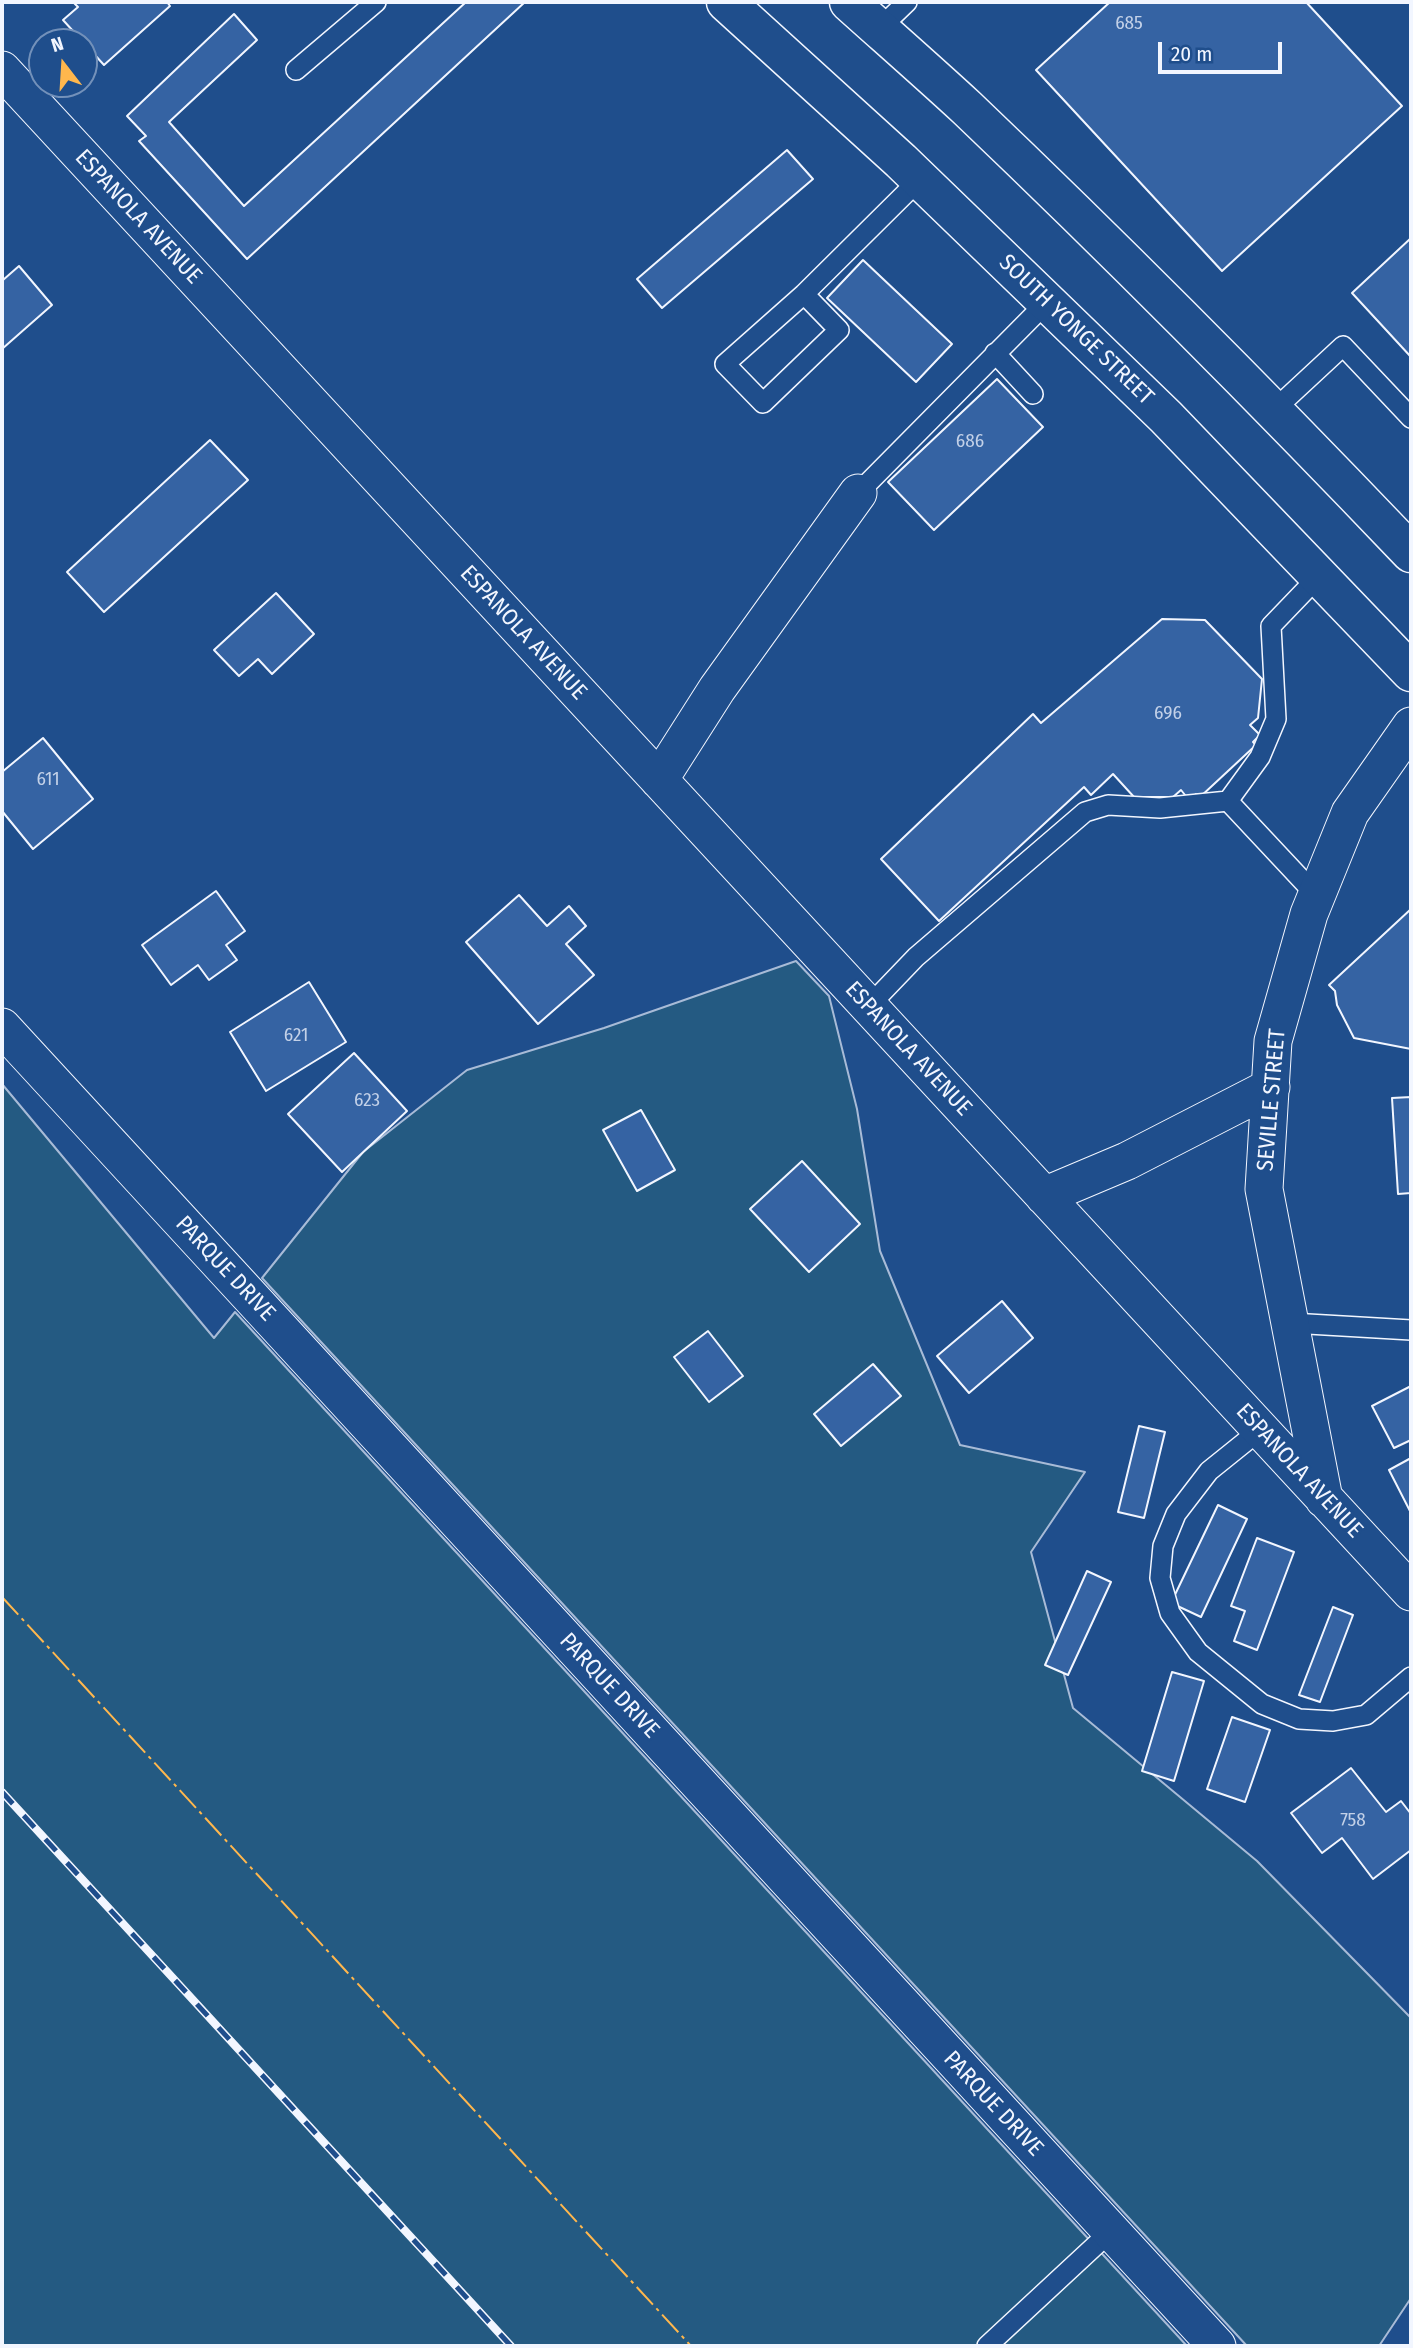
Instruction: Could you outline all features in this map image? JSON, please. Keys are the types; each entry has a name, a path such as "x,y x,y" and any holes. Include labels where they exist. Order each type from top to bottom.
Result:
{"main road":[{"name":"SOUTH YONGE STREET","path":"726,2 920,179 1166,417 1411,673"},
{"path":"849,2 964,106 1100,237 1409,545"}],"street":[{"name":"ESPANOLA AVENUE","path":"2,70 1411,1592"},
{"path":"659,780 717,689 858,493"},
{"name":"SEVILLE STREET","path":"1324,1499 1264,1189 1273,1041 1309,914 1350,813 1411,726"},
{"name":"PARQUE DRIVE","path":"2,1027 1217,2346"},
{"path":"1044,1196 1127,1161 1270,1087"}],"lane":[{"path":"296,70 376,2"},
{"path":"879,29 908,2"},
{"path":"804,293 839,330 763,403 725,364 804,293 920,179"},
{"path":"858,493 1047,302"},
{"path":"1274,410 1343,346 1411,418"},
{"path":"995,353 1033,394"},
{"path":"869,1006 916,957 1085,812 1108,805 1160,808 1227,801 1260,757 1276,719 1271,626 1319,576"},
{"path":"1227,801 1316,895"},
{"path":"1291,1323 1411,1330"},
{"path":"1260,1430 1209,1471 1176,1514 1163,1546 1160,1578 1170,1613 1198,1652 1262,1704 1299,1719 1333,1721 1366,1715 1411,1677"},
{"path":"987,2346 1111,2231"}],"shaded area":[{"path":"796,961 829,996 857,1109 880,1251 960,1445 1085,1472 1031,1552 1073,1708 1257,1861 1411,2018 1411,2298 1379,2346 1247,2346 262,1278 363,1152 467,1070 604,1028"},
{"path":"2,1084 214,1338 235,1312 1187,2346 2,2346"}],"building":[{"path":"73,2 167,2 170,6 104,65 98,58 98,28 70,28 63,20 78,7"},
{"path":"466,2 525,2 247,259 139,141 146,136 127,116 234,14 257,40 169,122 244,206"},
{"path":"1110,2 1306,2 1402,106 1222,271 1036,70"},
{"path":"787,150 813,179 662,308 637,279"},
{"path":"1411,238 1411,357 1352,293"},
{"path":"863,260 952,344 916,382 827,298"},
{"path":"19,266 52,305 2,349 2,279"},
{"path":"997,379 1043,427 934,530 888,482"},
{"path":"210,440 248,480 104,612 67,572"},
{"path":"276,593 314,634 272,674 258,659 239,676 214,650"},
{"path":"1162,619 1205,620 1262,679 1258,718 1250,725 1260,735 1253,742 1256,745 1199,798 1196,794 1189,800 1181,790 1173,797 1134,797 1113,774 1091,795 1084,787 939,921 881,859 1033,714 1041,723"},
{"path":"43,738 93,799 33,849 2,811 2,772"},
{"path":"216,891 245,931 226,945 237,960 209,980 198,965 171,985 142,945"},
{"path":"519,895 547,926 569,906 586,926 566,944 594,975 538,1024 466,942"},
{"path":"1411,909 1411,1049 1354,1038 1337,1005 1335,991 1329,985"},
{"path":"309,982 346,1042 266,1091 230,1032"},
{"path":"354,1053 407,1111 342,1172 288,1114"},
{"path":"1411,1097 1411,1193 1398,1194 1392,1098"},
{"path":"641,1110 675,1170 637,1191 603,1130"},
{"path":"802,1161 860,1224 809,1272 750,1209"},
{"path":"1002,1301 1033,1338 969,1393 937,1356"},
{"path":"708,1331 743,1376 709,1402 674,1357"},
{"path":"873,1364 901,1396 841,1446 814,1414"},
{"path":"1411,1386 1411,1440 1394,1448 1372,1406"},
{"path":"1139,1426 1165,1432 1144,1518 1118,1512"},
{"path":"1411,1458 1411,1513 1389,1470"},
{"path":"1218,1505 1247,1519 1201,1617 1171,1603"},
{"path":"1257,1538 1294,1552 1257,1650 1234,1641 1245,1611 1231,1606"},
{"path":"1087,1571 1111,1582 1068,1675 1045,1665"},
{"path":"1333,1607 1353,1615 1320,1702 1299,1695"},
{"path":"1172,1672 1204,1681 1174,1781 1142,1771"},
{"path":"1232,1717 1270,1730 1245,1802 1207,1789"},
{"path":"1351,1768 1386,1812 1401,1801 1411,1814 1411,1850 1373,1879 1342,1838 1322,1853 1291,1813"}],"railway":[{"path":"2,1792 511,2346"}],"power":[{"path":"2,1597 691,2346"}]}
